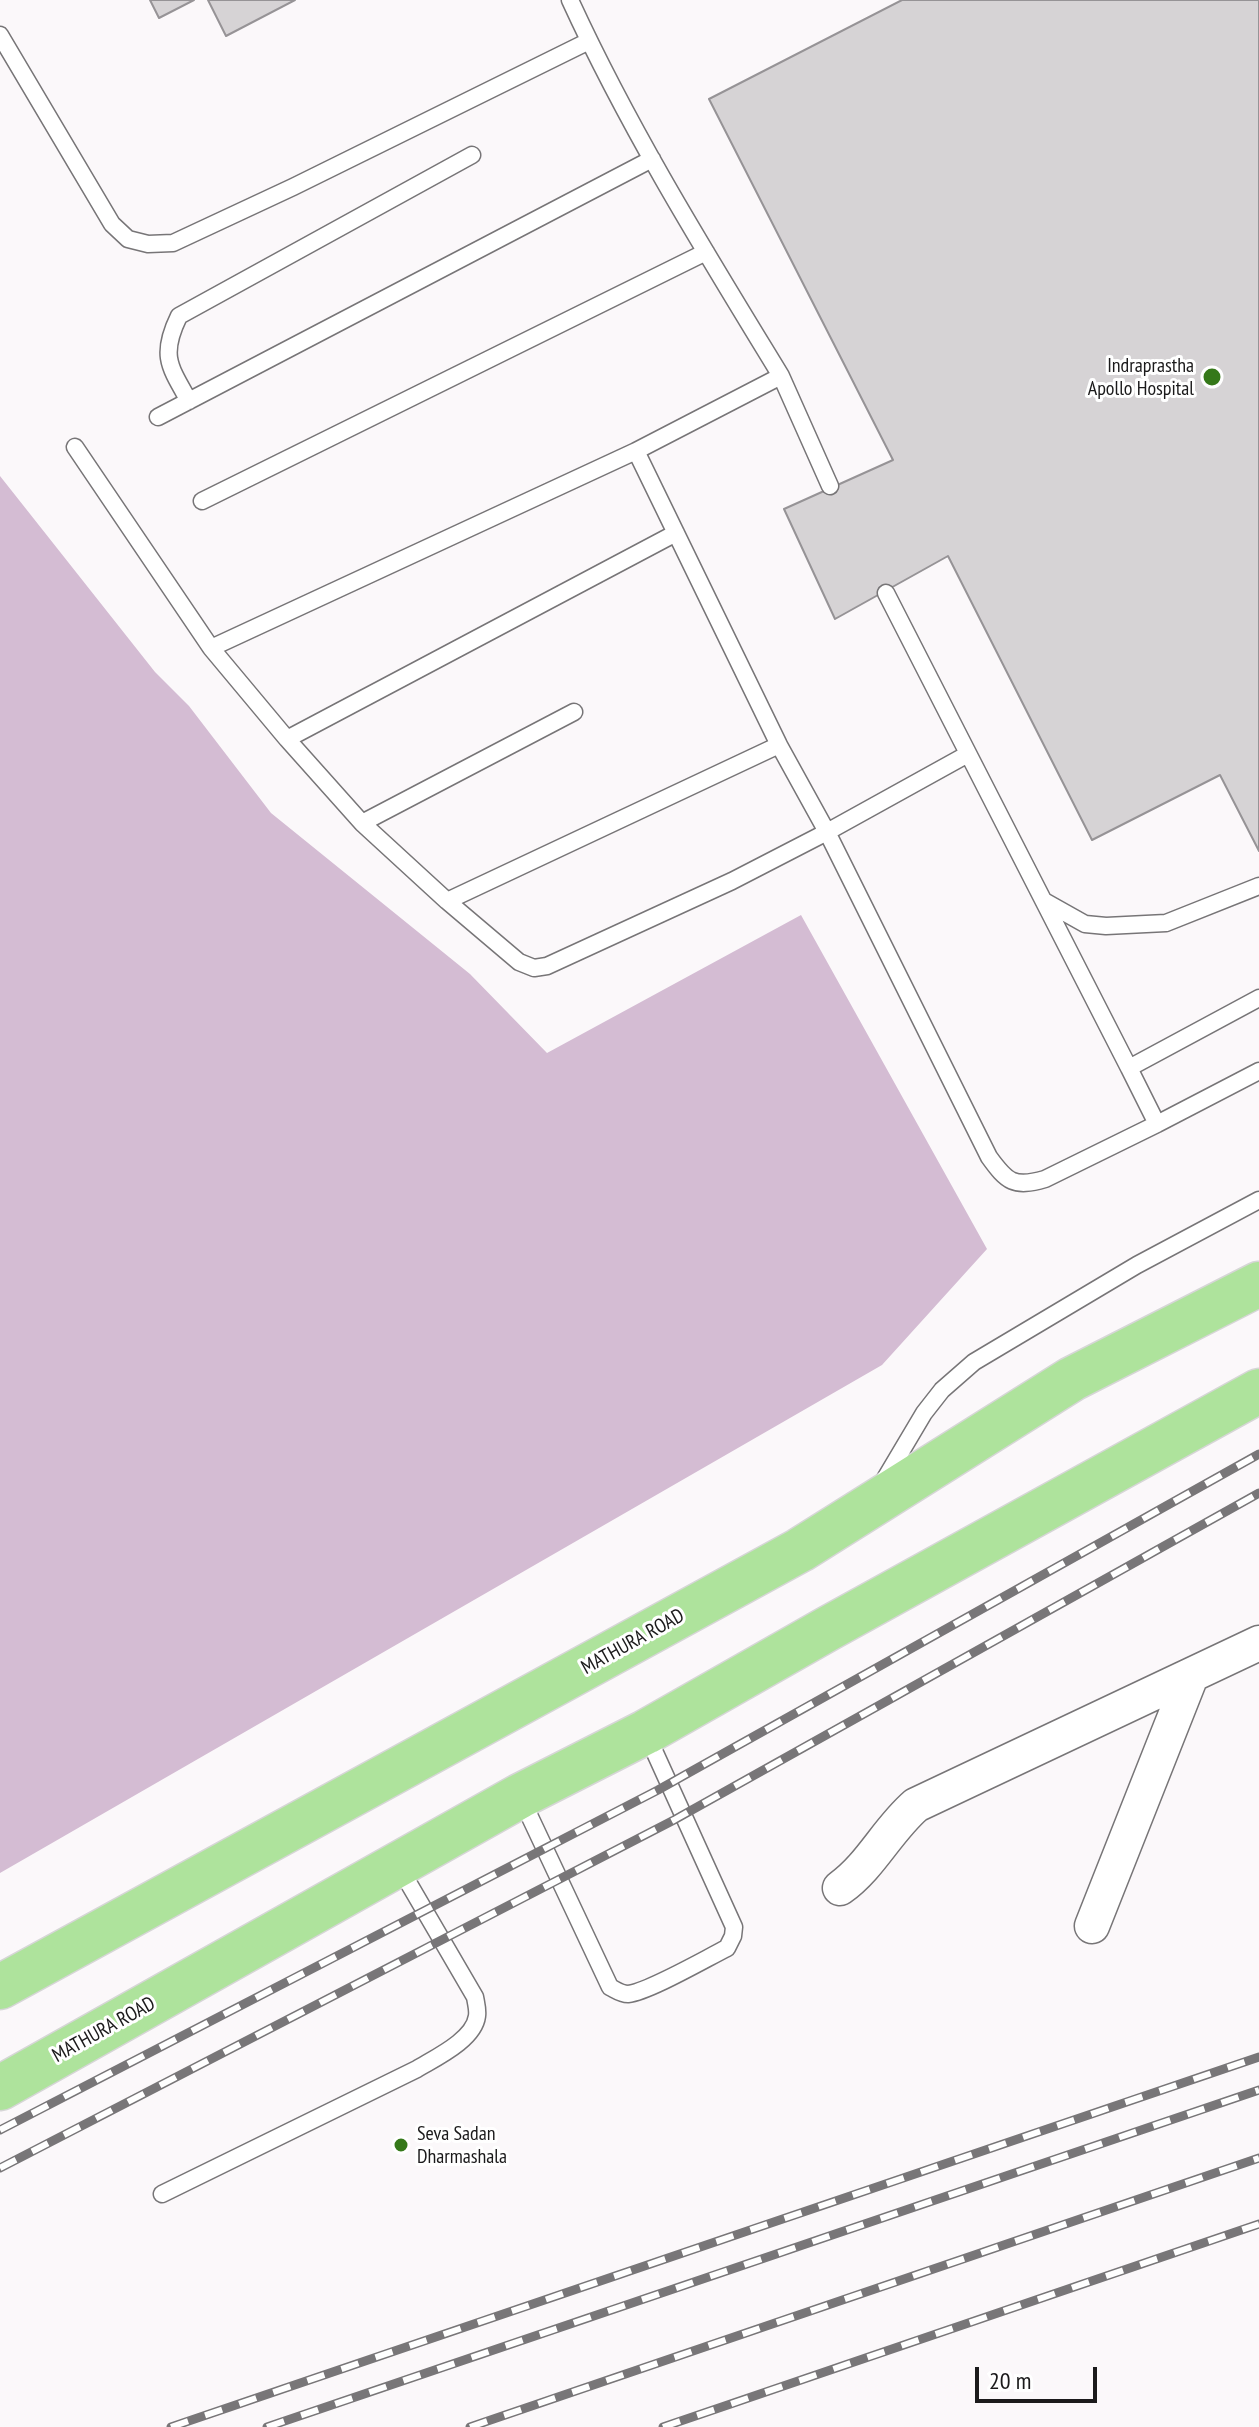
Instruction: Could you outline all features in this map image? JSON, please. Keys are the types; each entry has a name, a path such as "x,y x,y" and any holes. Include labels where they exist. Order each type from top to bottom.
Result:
{"highway":[{"name":"MATHURA ROAD","path":"0,1987 786,1558 1072,1379 1259,1284"},
{"name":"MATHURA ROAD","path":"0,2088 520,1796 646,1732 1259,1391"}],"street":[{"path":"840,1888 856,1876 898,1821 916,1805 1259,1643"},
{"path":"1092,1926 1191,1676"}],"lane":[{"path":"570,0 652,159 781,376 830,486"},
{"path":"0,35 112,224 128,239 148,244 173,243 589,41"},
{"path":"189,401 170,367 171,332 179,316 472,155"},
{"path":"158,417 652,159"},
{"path":"202,501 706,252"},
{"path":"211,648 636,451 781,376"},
{"path":"75,447 211,648 287,739 362,823 519,962 534,968 547,966 732,881 968,754"},
{"path":"636,451 779,745 827,832 989,1157 1002,1174 1016,1184 1045,1179 1259,1071"},
{"path":"287,739 676,533"},
{"path":"886,593 1157,1124"},
{"path":"362,823 574,712"},
{"path":"447,901 779,745"},
{"path":"1042,900 1085,924 1166,923 1259,886"},
{"path":"1129,1068 1259,998"},
{"path":"868,1508 924,1413 942,1390 974,1362 1137,1265 1259,1200"},
{"path":"520,1796 610,1987 628,1994 727,1948 734,1927 646,1732"},
{"path":"162,2194 417,2069 452,2048 472,2030 477,2015 475,1997 398,1865"}],"shaded area":[{"path":"0,476 155,672 189,706 271,813 470,974 547,1053 801,915 987,1249 882,1365 0,1873"}],"building":[{"path":"150,0 194,0 159,18"},
{"path":"208,0 295,0 226,36"},
{"path":"902,0 1259,0 1259,851 1220,775 1092,840 948,556 835,619 784,509 893,460 709,99"}],"railway":[{"path":"0,2130 658,1790 1259,1454"},
{"path":"0,2168 674,1820 1259,1493"},
{"path":"171,2427 1259,2057"},
{"path":"267,2427 1259,2090"},
{"path":"470,2427 1259,2158"},
{"path":"663,2427 1259,2224"}],"place":[{"name":"Indraprastha Apollo Hospital","path":"1212,377"},
{"name":"Seva Sadan Dharmashala","path":"401,2145"}]}
